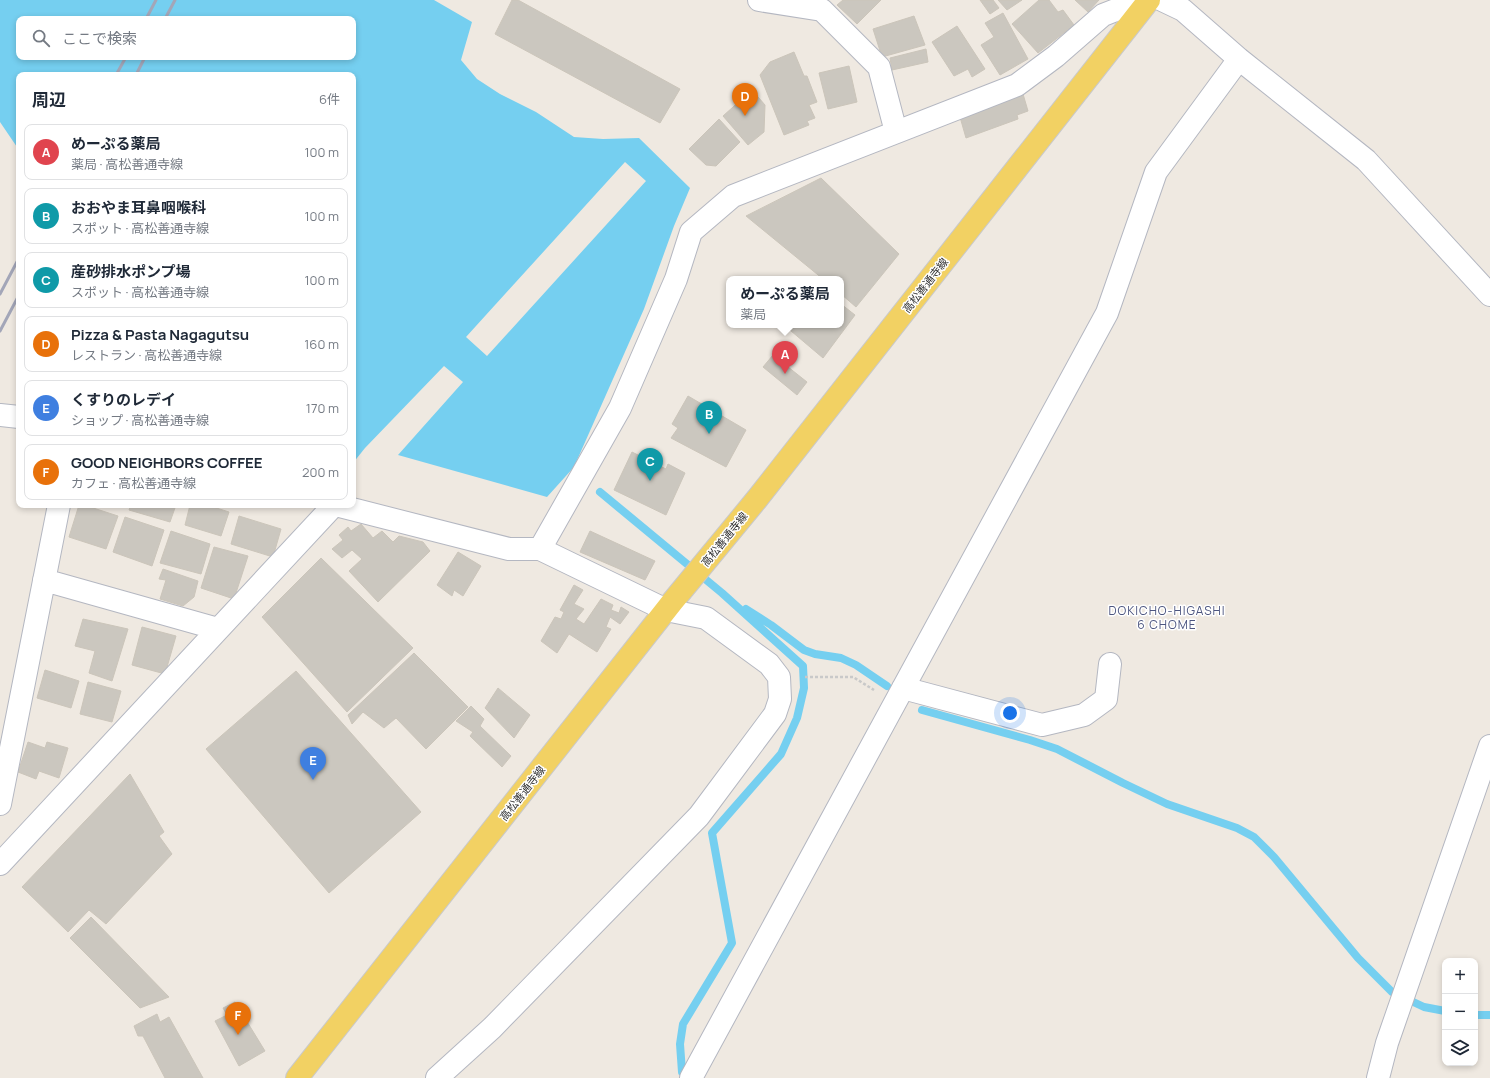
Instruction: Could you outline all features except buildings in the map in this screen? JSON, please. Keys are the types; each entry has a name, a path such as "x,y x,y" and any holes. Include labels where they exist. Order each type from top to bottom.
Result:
{"main road":[{"name":"高松善通寺線","path":"297,1078 670,605 757,499 1149,0"}],"street":[{"path":"759,0 796,3 822,10 879,67 896,132"},
{"path":"540,549 620,408 676,279 691,232 733,196 1017,85 1056,56 1103,15 1141,0"},
{"path":"1162,0 1183,10 1238,59 1366,160 1490,296"},
{"path":"691,1078 1107,313 1156,172 1238,59"},
{"path":"0,415 16,417"},
{"path":"0,804 58,508"},
{"path":"0,864 332,508"},
{"path":"347,508 509,549 540,549 670,605 706,618 768,664 779,678 780,698 775,714 699,816 492,1028 437,1078"},
{"path":"44,580 218,629"},
{"path":"899,695 1042,725 1084,716 1106,698 1110,664"},
{"path":"1378,1078 1387,1043 1490,746"}],"path":[{"path":"816,678 853,677 899,695"}],"water":[{"path":"0,0 434,0 472,22 461,60 477,79 500,94 536,112 574,137 603,139 639,138 690,188 674,226 644,309 574,467 547,497 398,455 463,382 444,366 356,459 356,72 16,72 16,146 0,122","holes":["625,162 646,181 487,356 466,337"]}],"waterway":[{"path":"600,492 722,593 803,666 804,688 797,718 781,754 712,833 732,943 683,1024 680,1044 682,1072"},
{"path":"746,609 771,625 804,650 815,654 841,658 856,665 887,686"},
{"path":"922,710 1057,749 1167,804 1237,828 1254,837 1274,857 1358,958 1392,992 1424,1007 1442,1010"},
{"path":"1478,1015 1490,1015"}],"railway":[{"path":"148,16 156,0"},
{"path":"167,16 175,0"},
{"path":"118,72 124,60"},
{"path":"138,72 144,60"},
{"path":"0,294 16,264"},
{"path":"0,331 16,301"}],"place":[{"name":"Pizza & Pasta Nagagutsu","path":"745,116"},
{"name":"めーぷる薬局","path":"785,374"},
{"name":"おおやま耳鼻咽喉科","path":"709,434"},
{"name":"産砂排水ポンプ場","path":"650,481"},
{"name":"くすりのレデイ","path":"313,780"},
{"name":"GOOD NEIGHBORS COFFEE","path":"238,1035"}],"district":[{"name":"DOKICHO-HIGASHI 6 CHOME","path":"1167,617"}]}
